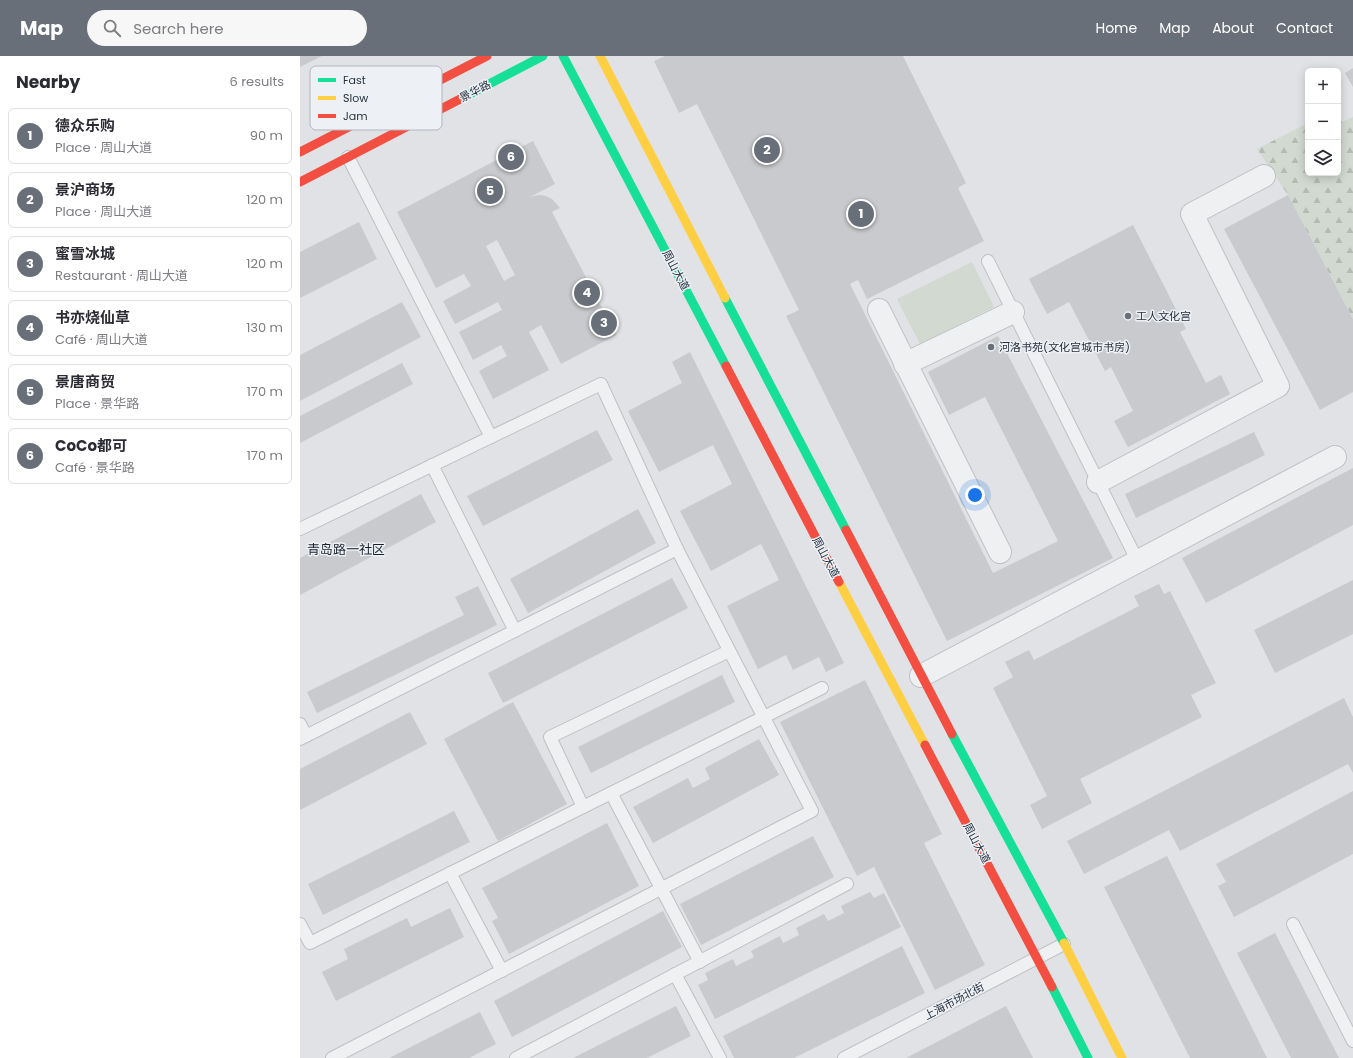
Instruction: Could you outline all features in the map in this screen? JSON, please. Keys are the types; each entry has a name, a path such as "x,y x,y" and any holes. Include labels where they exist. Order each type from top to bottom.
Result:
{"main road":[{"path":"442,79 487,56"},
{"name":"景华路","path":"442,108 543,56"},
{"name":"周山大道","path":"563,56 1037,958 1088,1058"},
{"path":"600,56 921,676 1064,944 1122,1058"},
{"path":"300,152 343,130"},
{"name":"景华路","path":"300,182 400,130"}],"street":[{"path":"1098,482 1278,386 1192,214 1264,176"},
{"path":"879,310 1000,552"},
{"path":"906,364 1013,312"},
{"path":"921,676 1335,457"}],"lane":[{"path":"348,157 491,437"},
{"path":"988,261 1138,562"},
{"path":"300,529 601,384 678,549 812,811 332,1058"},
{"path":"432,466 516,631"},
{"path":"300,724 303,738 678,549"},
{"path":"583,807 550,737 729,651"},
{"path":"300,924 310,943 822,688"},
{"path":"611,793 700,962"},
{"path":"450,873 502,970"},
{"path":"516,1058 847,884"},
{"path":"1293,924 1353,1041"},
{"name":"上海市场北街","path":"844,1058 1064,944"},
{"path":"675,974 720,1058"}],"green space":[{"path":"1353,117 1353,319 1288,195 1257,149 1305,125 1305,176 1341,176 1341,120 1342,122"},
{"path":"972,262 994,307 920,344 897,299"}],"building":[{"path":"300,56 322,56 300,67"},
{"path":"665,56 903,56 966,183 958,188 984,241 867,299 858,280 850,284 993,573 1058,541 985,397 949,415 928,372 998,336 1113,558 947,641 786,316 799,310 697,104 679,113 654,61"},
{"path":"1353,68 1353,87 1345,73"},
{"path":"533,141 555,184 530,197 539,195 546,196 552,199 560,208 552,212 616,335 561,364 541,325 529,332 549,370 493,399 479,371 507,356 501,345 473,360 459,332 502,310 498,302 455,324 443,301 471,286 464,274 436,288 397,212","holes":["497,240 515,275 504,281 486,246"]},
{"path":"1288,195 1353,319 1353,392 1320,410 1224,229"},
{"path":"359,222 377,259 300,298 300,252"},
{"path":"1133,225 1186,329 1180,332 1206,383 1221,375 1230,394 1128,447 1114,421 1133,411 1111,367 1105,371 1069,302 1047,314 1029,279"},
{"path":"402,302 421,337 300,401 300,355"},
{"path":"690,352 844,663 826,672 819,657 793,670 786,655 758,669 727,606 779,580 761,544 711,571 680,511 732,484 713,445 659,472 628,411 682,383 672,362"},
{"path":"402,363 413,384 300,443 300,416"},
{"path":"597,430 613,460 483,526 467,496"},
{"path":"1254,432 1265,455 1136,518 1125,494"},
{"path":"1353,468 1353,525 1206,603 1182,558"},
{"path":"421,494 436,522 300,595 300,558"},
{"path":"638,509 656,543 528,613 510,579"},
{"path":"672,578 688,608 503,703 488,673"},
{"path":"1353,580 1353,634 1275,673 1254,630"},
{"path":"1159,584 1164,594 1170,591 1216,683 1191,695 1202,717 1080,779 1092,803 1042,829 1030,805 1047,796 993,688 1013,677 1005,662 1029,650 1034,660 1139,606 1134,596"},
{"path":"478,586 497,625 317,713 307,692 464,615 455,597"},
{"path":"722,675 735,702 591,773 578,747"},
{"path":"865,680 942,834 924,843 985,965 935,990 874,867 857,876 780,722"},
{"path":"1344,698 1353,717 1353,773 1348,764 1180,851 1169,830 1084,874 1067,841"},
{"path":"513,702 567,804 498,841 444,739"},
{"path":"410,712 427,744 300,810 300,769"},
{"path":"759,739 779,775 653,843 633,807 688,778 693,788 710,779 705,768"},
{"path":"1353,791 1353,854 1234,917 1218,886 1226,882 1216,864"},
{"path":"454,811 470,842 323,915 308,884"},
{"path":"607,823 639,886 509,954 492,921 498,918 482,888"},
{"path":"813,836 834,877 701,945 680,904"},
{"path":"1167,856 1267,1058 1190,1058 1104,887"},
{"path":"870,892 874,898 884,893 901,927 715,1019 698,985 708,980 705,973 733,959 736,966 754,957 751,951 780,936 783,943 799,935 796,928 824,914 828,921 844,913 841,906"},
{"path":"450,908 464,937 336,1001 322,972 348,959 344,949 407,918 411,927"},
{"path":"663,911 682,947 512,1037 494,1001"},
{"path":"1275,933 1339,1058 1291,1058 1237,953"},
{"path":"902,946 925,993 794,1058 734,1058 723,1036"},
{"path":"676,1006 691,1036 647,1058 573,1058"},
{"path":"1006,1006 1033,1058 906,1058"},
{"path":"480,1012 496,1044 469,1058 389,1058"}],"traffic: fast":[{"path":"464,97 543,56"},
{"path":"563,56 726,366"},
{"path":"725,298 846,530"},
{"path":"952,734 1064,943"},
{"path":"1052,987 1088,1058"}],"traffic: slow":[{"path":"600,56 725,298"},
{"path":"839,582 925,745"},
{"path":"1064,943 1122,1058"}],"traffic: jam":[{"path":"442,79 487,56"},
{"path":"442,108 464,97"},
{"path":"300,152 343,130"},
{"path":"300,182 400,130"},
{"path":"726,366 839,582"},
{"path":"846,530 952,734"},
{"path":"925,745 1052,987"}],"place":[{"name":"景沪商场","path":"767,150"},
{"name":"CoCo都可","path":"511,157"},
{"name":"景唐商贸","path":"490,191"},
{"name":"德众乐购","path":"861,214"},
{"name":"书亦烧仙草","path":"587,293"},
{"name":"工人文化宫","path":"1128,316"},
{"name":"蜜雪冰城","path":"604,323"},
{"name":"河洛书苑(文化宫城市书房)","path":"991,347"}],"district":[{"name":"青岛路一社区","path":"346,549"}]}
